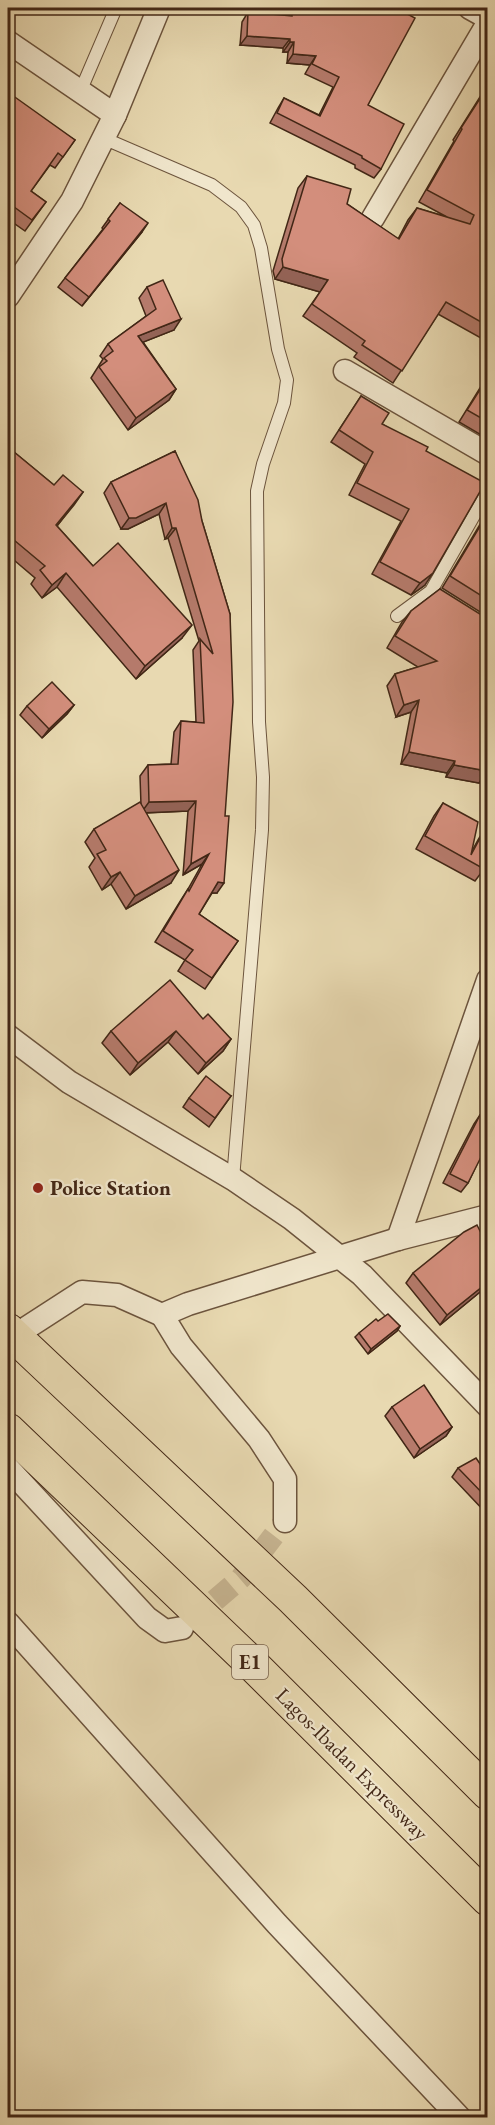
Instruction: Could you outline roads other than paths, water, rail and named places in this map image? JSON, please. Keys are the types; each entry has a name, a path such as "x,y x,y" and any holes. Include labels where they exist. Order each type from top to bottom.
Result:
{"highway":[{"path":"11,1333 293,1599 488,1793"},
{"name":"Lagos-Ibadan Expressway","path":"8,1430 244,1656 488,1899"}],"street":[{"path":"8,296 72,201 115,115 159,8"},
{"path":"373,219 488,21 470,8"},
{"path":"8,42 115,115"},
{"path":"345,371 488,454"},
{"path":"398,1239 488,981"},
{"path":"8,1036 69,1082 233,1179 292,1218 362,1275 488,1406"},
{"path":"162,1315 188,1304 398,1239 488,1216"},
{"path":"11,1333 82,1292 117,1295 162,1315 181,1346 259,1439 285,1479 285,1521"},
{"path":"8,1468 147,1618 165,1631 182,1628"},
{"path":"8,1623 277,1924 460,2118"}],"lane":[{"path":"80,92 116,8"},
{"path":"103,138 212,185 241,207 254,225 261,248 278,349 286,380 284,404 263,464 257,491 262,830 233,1179"},
{"path":"397,616 436,594 488,490"}],"tunnel":[{"path":"190,1622 241,1578 285,1521"}],"place":[{"name":"Police Station","path":"38,1188"}]}
